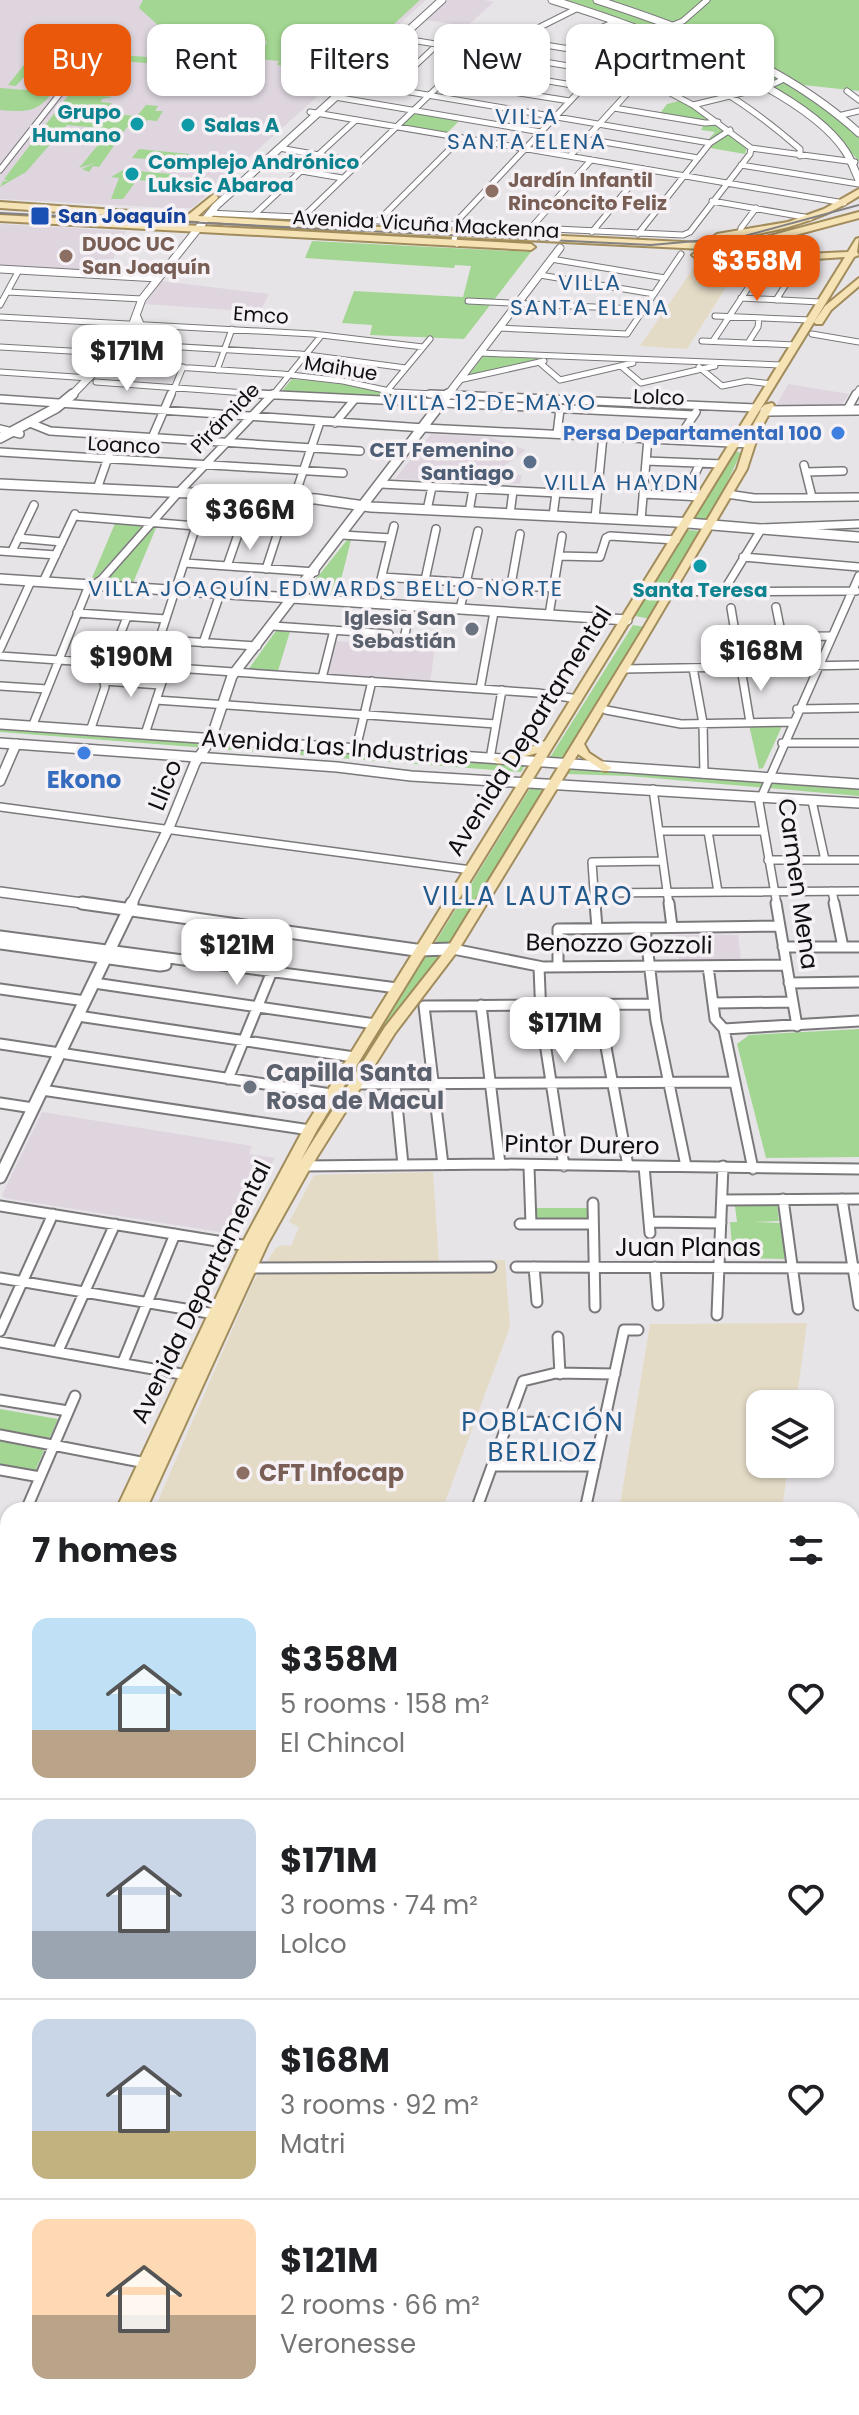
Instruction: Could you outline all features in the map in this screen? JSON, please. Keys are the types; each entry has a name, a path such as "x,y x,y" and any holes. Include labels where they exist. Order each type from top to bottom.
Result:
{"main road":[{"path":"552,0 627,24"},
{"path":"597,0 666,24"},
{"path":"774,74 859,133"},
{"path":"774,95 837,139 857,162 859,182"},
{"path":"813,121 838,116"},
{"name":"Avenida Vicuña Mackenna","path":"739,240 810,218 844,203 859,192"},
{"path":"201,216 221,194"},
{"name":"Avenida Vicuña Mackenna","path":"0,205 657,240 739,240 859,215"},
{"name":"Avenida Vicuña Mackenna","path":"0,218 763,258 855,254"},
{"path":"739,240 747,257"},
{"name":"Avenida Departamental","path":"142,1502 250,1268 304,1166 390,1030 419,1003 648,629 744,465 771,384 836,277 855,254 859,241"},
{"path":"802,258 827,266 836,277"},
{"name":"Avenida Departamental","path":"128,1502 248,1246 331,1094 734,445 828,308 859,281"},
{"path":"627,620 640,622 648,629"},
{"name":"Avenida Las Industrias","path":"0,724 859,784"},
{"path":"495,757 528,753 551,742"},
{"name":"Avenida Las Industrias","path":"0,743 411,776 859,803"},
{"path":"578,744 584,755 606,768"}],"street":[{"path":"410,24 434,0"},
{"path":"413,24 442,0"},
{"path":"677,24 688,20 709,0"},
{"path":"544,24 578,8"},
{"path":"610,24 617,21"},
{"path":"418,63 434,48"},
{"path":"774,83 784,79"},
{"path":"302,218 434,90"},
{"path":"847,91 859,100"},
{"path":"418,93 710,143"},
{"path":"0,170 58,96"},
{"path":"0,444 67,404 132,344 142,299 194,230 201,216 221,194 332,96"},
{"path":"538,96 570,101"},
{"path":"454,229 575,96"},
{"path":"570,156 625,96"},
{"path":"677,96 730,130 751,148 857,162"},
{"path":"693,105 728,96 788,138 800,149 800,156"},
{"path":"221,194 261,164 314,112 335,97 541,132"},
{"path":"614,108 705,123 718,122"},
{"path":"838,116 859,111"},
{"path":"314,112 844,203"},
{"path":"0,178 45,119 42,117"},
{"path":"318,155 356,120"},
{"path":"638,234 710,143 730,130"},
{"path":"378,221 461,138"},
{"path":"586,139 698,158"},
{"path":"279,148 359,162"},
{"path":"528,233 683,235 690,232 751,148"},
{"path":"528,233 591,160"},
{"path":"261,164 342,178"},
{"path":"741,165 859,182"},
{"path":"592,232 644,169"},
{"path":"254,215 301,171"},
{"path":"712,201 810,218"},
{"path":"739,240 741,228 756,208"},
{"path":"201,216 254,215 378,221 454,229"},
{"path":"454,229 457,244"},
{"name":"Llico","path":"0,1177 5,1154 42,1090 168,830 198,757 211,739 231,678 560,248"},
{"path":"499,328 626,334 681,254"},
{"path":"713,341 760,269 763,258"},
{"path":"551,259 665,278"},
{"path":"0,269 158,278"},
{"path":"760,269 785,275 785,286 776,300"},
{"path":"0,305 19,270"},
{"path":"540,275 654,294"},
{"path":"8,292 142,299"},
{"path":"741,298 820,302"},
{"path":"468,301 659,310"},
{"path":"715,316 810,320"},
{"name":"Emco","path":"0,317 138,322 380,340 423,347"},
{"path":"748,343 758,327 759,318"},
{"path":"117,357 138,322"},
{"path":"217,370 232,329"},
{"path":"812,334 859,342"},
{"name":"Pirámide","path":"32,727 86,592 253,418 321,336"},
{"path":"387,391 430,339"},
{"path":"702,341 795,345"},
{"path":"132,344 307,355 406,368"},
{"name":"Maihue","path":"0,347 343,381 387,391 761,409"},
{"path":"480,353 782,365"},
{"path":"459,380 563,357"},
{"path":"539,362 560,380 648,360"},
{"path":"694,362 721,386 747,381 771,384"},
{"path":"621,366 641,383 726,363"},
{"path":"152,438 183,367"},
{"name":"Lolco","path":"0,372 273,395 694,415"},
{"name":"Pirámide","path":"257,394 265,373"},
{"path":"847,410 859,389"},
{"path":"0,399 335,423 751,444"},
{"path":"335,423 354,400"},
{"path":"678,439 700,405"},
{"path":"557,434 560,409"},
{"path":"761,409 859,410"},
{"path":"294,498 320,422"},
{"path":"33,425 48,431 360,451"},
{"path":"0,429 17,433"},
{"path":"0,438 17,433"},
{"path":"97,489 116,435"},
{"path":"595,518 603,436"},
{"path":"641,520 648,438"},
{"name":"Loanco","path":"0,452 343,473"},
{"path":"646,461 722,464"},
{"path":"685,496 700,463"},
{"path":"812,497 805,468 843,471"},
{"path":"0,484 294,498 364,506 641,520 859,537"},
{"path":"381,484 597,495"},
{"path":"427,510 432,487"},
{"path":"469,512 473,489"},
{"path":"510,514 513,491"},
{"path":"553,516 556,493"},
{"path":"643,494 702,497"},
{"path":"727,494 750,498 859,497"},
{"path":"12,551 34,505"},
{"path":"43,582 74,515 196,526"},
{"path":"159,640 199,517"},
{"path":"227,566 243,520"},
{"path":"266,569 281,523"},
{"path":"723,592 760,529 775,525 859,524"},
{"path":"375,604 394,526"},
{"path":"425,580 436,529"},
{"path":"460,609 478,531"},
{"path":"511,585 520,534"},
{"path":"342,535 391,538"},
{"path":"549,615 562,536"},
{"path":"559,556 600,557 606,538 612,536 676,540"},
{"path":"18,538 62,542"},
{"path":"0,551 56,555"},
{"path":"743,557 859,567"},
{"path":"185,563 315,572"},
{"name":"Carmen Mena","path":"797,1026 759,798 830,636 856,590 859,576"},
{"path":"382,577 554,588"},
{"path":"0,579 627,620"},
{"path":"0,649 31,581"},
{"path":"673,587 723,592 856,590"},
{"path":"203,643 220,594"},
{"path":"405,634 411,606"},
{"path":"776,607 782,637"},
{"path":"731,608 750,722"},
{"path":"480,689 494,612"},
{"path":"77,613 166,619"},
{"path":"90,731 127,617"},
{"path":"273,626 389,634"},
{"path":"322,678 334,630"},
{"path":"743,637 830,636"},
{"path":"120,637 257,646"},
{"path":"0,656 502,690 578,699"},
{"path":"623,669 859,665"},
{"path":"145,734 167,667"},
{"path":"693,668 703,723 704,774"},
{"path":"104,681 161,685"},
{"path":"356,749 372,681"},
{"path":"0,686 47,689"},
{"path":"495,757 496,724 502,690"},
{"path":"156,700 496,724"},
{"path":"797,709 859,708"},
{"path":"606,710 681,724 792,722"},
{"path":"782,743 859,743"},
{"path":"0,781 16,744"},
{"path":"653,789 672,927"},
{"path":"812,801 825,860"},
{"path":"0,807 471,870"},
{"path":"659,831 763,831"},
{"path":"708,831 718,892"},
{"path":"768,860 859,860"},
{"path":"597,928 592,862 663,861"},
{"path":"832,891 843,947"},
{"path":"594,893 859,891"},
{"name":"Benozzo Gozzoli","path":"0,892 421,949 453,949 539,967 786,965"},
{"path":"558,967 558,929 779,926"},
{"path":"645,928 654,1004 686,1166"},
{"path":"228,1079 288,932"},
{"path":"0,936 160,966 167,964 165,960 178,957 397,988"},
{"path":"0,944 108,955"},
{"path":"783,947 859,947"},
{"path":"708,966 716,1021 724,1029 753,1169"},
{"path":"539,967 540,1004 564,1166"},
{"path":"789,983 859,982"},
{"path":"94,983 375,1024"},
{"path":"0,989 85,1001"},
{"path":"713,1003 793,1002"},
{"path":"443,1165 419,1003 654,1004"},
{"path":"598,1004 628,1166"},
{"path":"481,1005 500,1164"},
{"path":"78,1016 354,1057"},
{"path":"724,1029 859,1021"},
{"path":"0,1044 331,1094"},
{"path":"355,1084 733,1082"},
{"path":"395,1084 403,1165"},
{"path":"42,1090 310,1130"},
{"path":"0,1103 33,1108"},
{"name":"Pintor Durero","path":"304,1166 500,1164 529,1170 564,1166 859,1169"},
{"path":"644,1166 650,1228 721,1223"},
{"path":"717,1315 723,1166"},
{"path":"529,1170 531,1224"},
{"path":"783,1199 798,1309"},
{"path":"842,1199 856,1268 859,1305"},
{"path":"722,1200 859,1199"},
{"path":"593,1203 595,1307"},
{"path":"0,1206 248,1246"},
{"path":"0,1331 53,1214"},
{"path":"58,1351 115,1224"},
{"path":"520,1224 593,1224"},
{"path":"123,1362 175,1234"},
{"path":"250,1268 491,1267"},
{"name":"Juan Planas","path":"516,1267 856,1268"},
{"path":"534,1267 537,1302"},
{"path":"655,1267 658,1305"},
{"path":"0,1278 215,1314"},
{"path":"587,1502 624,1330 638,1330"},
{"path":"558,1337 560,1374"},
{"path":"0,1342 187,1375"},
{"path":"479,1502 520,1388 530,1377 560,1374 614,1377"},
{"path":"29,1502 75,1396"},
{"path":"0,1400 68,1411"},
{"path":"507,1422 604,1423"},
{"path":"0,1435 146,1463"},
{"path":"492,1466 595,1466"},
{"path":"0,1470 40,1477"}],"shaded area":[{"path":"0,0 426,0 399,24 281,24 281,96 318,96 192,208 0,199"},
{"path":"448,0 494,2 469,24 425,20"},
{"name":"DUOC UC San Joaquín","path":"0,224 126,231 107,273 0,266"},
{"path":"699,260 742,262 687,349 640,346"},
{"path":"161,281 269,294 260,312 145,304"},
{"path":"788,384 849,394 840,407 775,408"},
{"path":"431,434 490,437 526,450 499,473 522,475 520,484 395,479"},
{"path":"334,641 435,647 430,683 327,676"},
{"path":"676,935 738,935 741,960 679,960"},
{"path":"42,1112 252,1146 249,1154 275,1158 233,1234 4,1198 2,1195"},
{"path":"433,1172 439,1262 505,1260 510,1327 445,1502 157,1502 253,1282 276,1248 291,1246 299,1227 289,1222 314,1175"},
{"path":"807,1323 798,1390 746,1390 746,1478 786,1478 783,1502 620,1502 650,1324"}],"green space":[{"path":"143,0 420,0 394,24 281,24 281,65 277,65 279,61 265,60 265,24 157,24 139,8"},
{"path":"557,0 593,0 663,24 628,24"},
{"path":"604,0 859,0 859,91 803,85 774,70 774,24 665,24"},
{"path":"131,56 147,57 147,63 131,62"},
{"path":"24,65 24,78 16,86 8,85"},
{"path":"774,76 798,89 855,132 859,137 859,161 833,134 774,93"},
{"path":"0,88 24,90 24,96 49,96 30,110 0,110"},
{"path":"68,96 114,97 102,99 101,102 112,103 100,113 137,116 146,105 158,106 155,111 163,111 157,121 147,120 141,128 127,127 99,167 93,166 89,172 82,169 95,163 79,168 98,145 93,143 95,140 101,139 110,129 67,125 26,172 0,187 3,181 8,181 4,179"},
{"path":"683,100 747,147 745,154 710,148 713,143 708,140 715,132 701,130 704,124 633,110 661,112 667,104"},
{"path":"416,111 461,119 446,134 401,126"},
{"path":"139,149 189,154 180,168 145,164 147,159 132,158"},
{"path":"123,170 172,174 166,182 137,180 123,199 111,199 119,178 111,177"},
{"path":"312,241 531,252 464,339 370,335 372,325 342,323 354,291 463,297 471,266 455,265 454,268 305,258"},
{"path":"484,355 546,358 469,375"},
{"path":"292,379 441,394 435,402 281,392"},
{"path":"735,451 741,453 709,520 694,519"},
{"path":"116,521 146,523 96,578 92,578"},
{"path":"156,528 133,583 107,580"},
{"path":"687,530 702,531 650,619 635,616"},
{"path":"347,540 351,540 337,596 304,594"},
{"path":"633,625 644,627 564,760 549,759"},
{"path":"278,628 291,628 278,671 248,670"},
{"path":"783,724 763,768 759,769 749,725"},
{"path":"0,727 526,764 521,772 0,732"},
{"path":"572,767 859,785 859,796 629,776 567,774"},
{"path":"532,785 546,786 450,944 435,943"},
{"path":"425,952 442,953 399,1011 276,1201 359,1056"},
{"path":"859,1029 859,1157 766,1158 737,1044 749,1035"},
{"path":"735,1206 777,1206 779,1221 754,1222 782,1223 785,1259 733,1258 730,1222 737,1222"},
{"path":"536,1208 589,1208 590,1222 537,1222"},
{"path":"0,1409 58,1419 31,1480 0,1474"}],"railway":[{"path":"0,213 651,245 741,237 859,205"}],"place":[{"name":"Grupo Humano","path":"137,124"},
{"name":"Salas A","path":"188,125"},
{"name":"Complejo Andrónico Luksic Abaroa","path":"132,174"},
{"name":"Jardín Infantil Rinconcito Feliz","path":"492,191"},
{"name":"San Joaquín","path":"40,216"},
{"name":"DUOC UC San Joaquín","path":"66,256"},
{"name":"Persa Departamental 100","path":"838,433"},
{"name":"CET Femenino Santiago","path":"530,462"},
{"name":"Santa Teresa","path":"700,566"},
{"name":"Iglesia San Sebastián","path":"472,629"},
{"name":"Ekono","path":"84,753"},
{"name":"Capilla Santa Rosa de Macul","path":"250,1087"},
{"name":"CFT Infocap","path":"243,1473"}],"district":[{"name":"VILLA SANTA ELENA","path":"527,128"},
{"name":"VILLA SANTA ELENA","path":"590,294"},
{"name":"VILLA 12 DE MAYO","path":"490,402"},
{"name":"VILLA HAYDN","path":"622,482"},
{"name":"VILLA JOAQUÍN EDWARDS BELLO NORTE","path":"326,588"},
{"name":"VILLA LAUTARO","path":"528,896"},
{"name":"POBLACIÓN BERLIOZ","path":"543,1437"}]}
